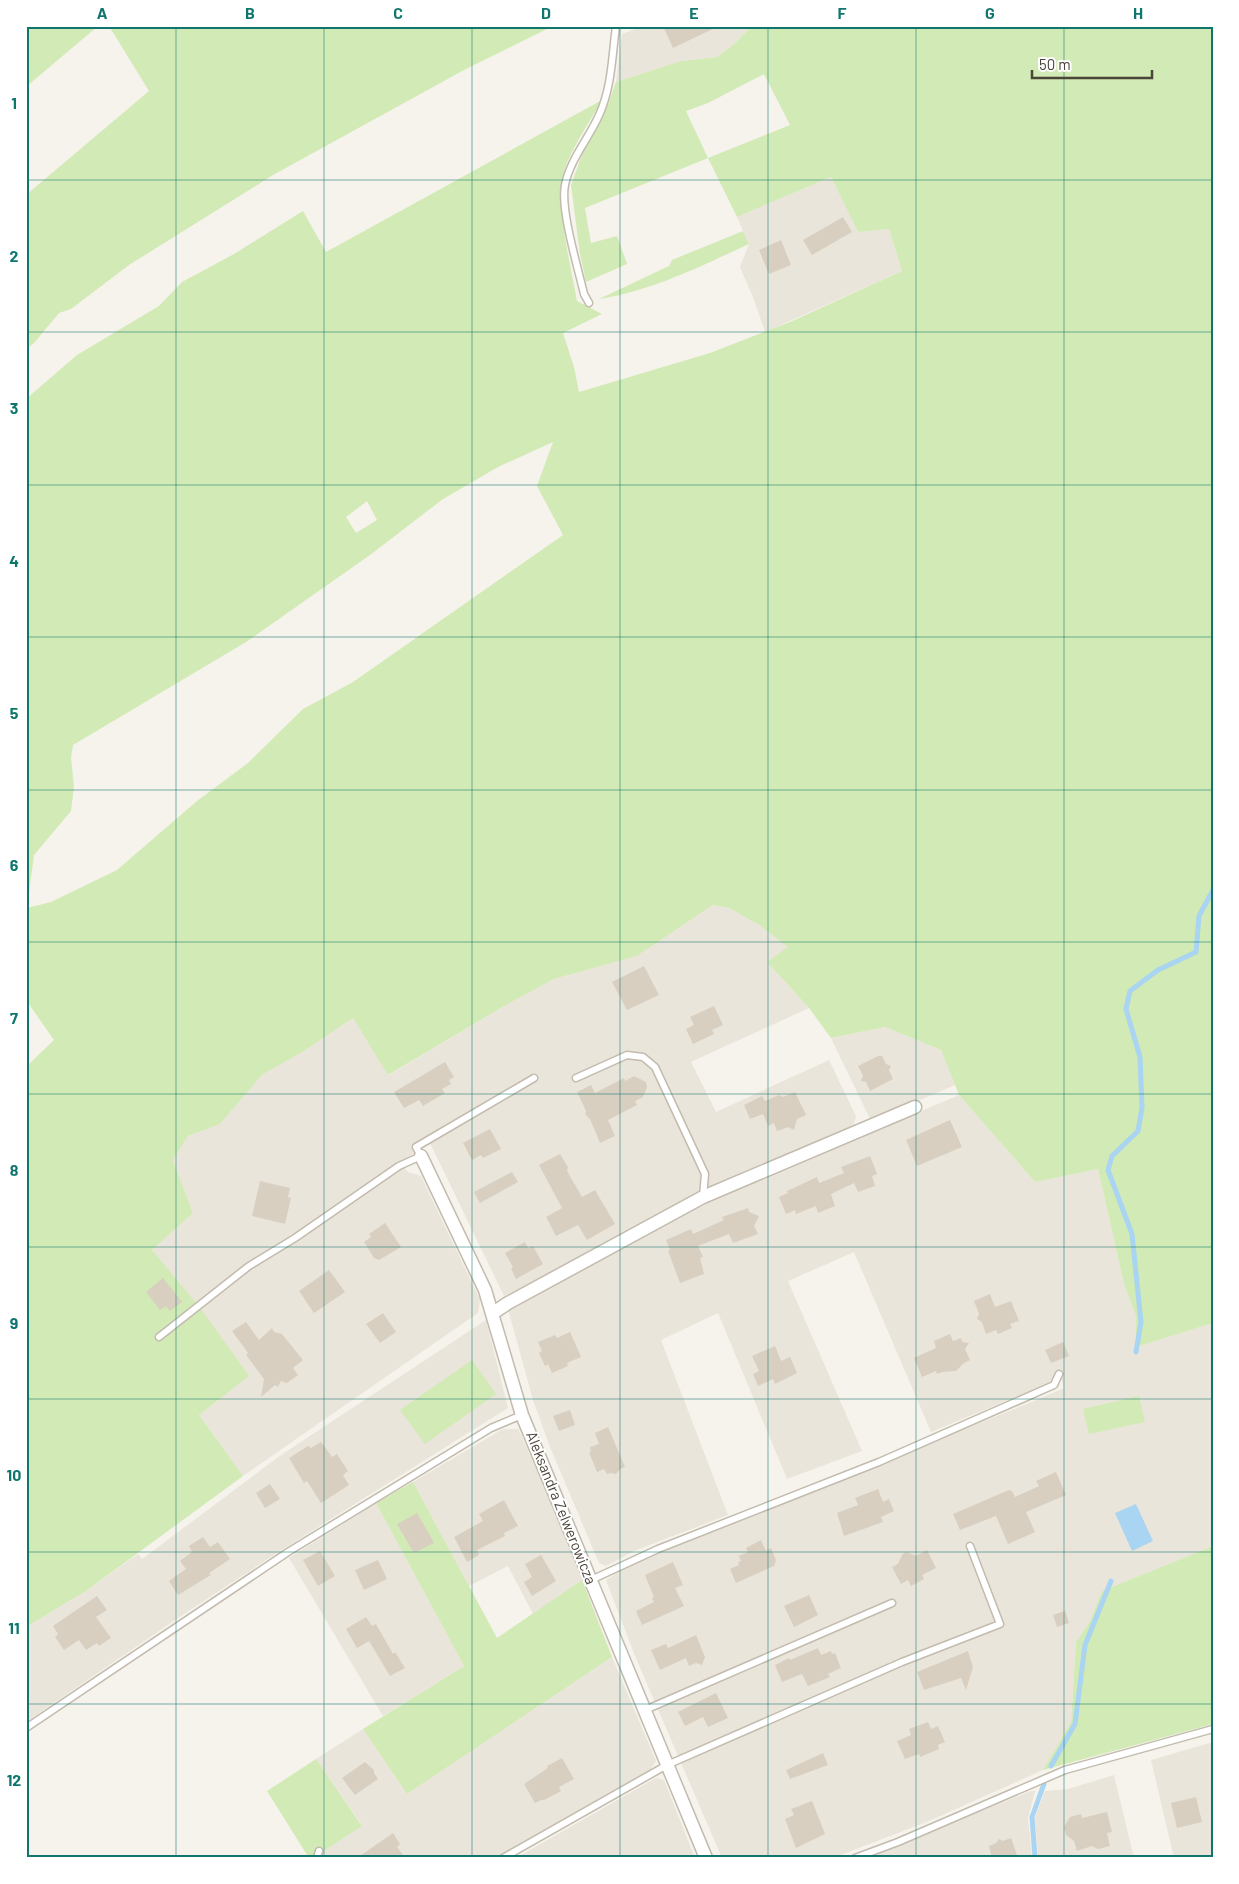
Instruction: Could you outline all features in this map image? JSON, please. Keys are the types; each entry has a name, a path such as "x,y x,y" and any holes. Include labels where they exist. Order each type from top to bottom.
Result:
{"street":[{"path":"492,1313 703,1197 916,1108"},
{"name":"Aleksandra Zelwerowicza","path":"421,1156 484,1290 522,1415 706,1858"}],"lane":[{"path":"589,303 584,294 565,207 564,186 568,174 606,98 612,68 616,26"},
{"path":"576,1078 627,1055 643,1057 654,1067 705,1174 703,1197"},
{"path":"158,1337 249,1266 296,1238 399,1166 421,1156 416,1147 534,1078"},
{"path":"591,1580 658,1549 879,1462 1054,1385 1059,1374"},
{"path":"26,1728 288,1552 491,1428 522,1415"},
{"path":"504,1858 667,1765 902,1662 1000,1624 970,1546"},
{"path":"644,1710 892,1602"},
{"path":"855,1858 898,1842 1066,1770 1213,1729"}],"shaded area":[{"path":"643,26 752,26 734,44 717,57 681,61 616,82 622,34"},
{"path":"831,177 858,232 889,229 902,271 765,332 740,267 749,244 737,217"},
{"path":"713,905 729,908 759,925 789,947 767,962 809,1008 691,1062 716,1112 829,1060 856,1116 853,1128 724,1182 504,1296 430,1143 400,1162 408,1172 421,1176 480,1300 478,1313 243,1476 199,1415 249,1376 152,1250 193,1213 173,1160 188,1136 220,1124 262,1075 304,1051 353,1018 389,1075 506,1005 554,979 637,956"},
{"path":"885,1027 941,1050 955,1085 871,1121 831,1038"},
{"path":"959,1095 1035,1182 1098,1169 1124,1284 1136,1316 1136,1347 1213,1323 1213,1546 1102,1591 1090,1621 1076,1642 1071,1722 1043,1770 929,1821 833,1858 722,1858 635,1656 606,1580 637,1561 856,1475 1064,1388 1061,1378 931,1432 854,1252 788,1281 862,1451 787,1479 718,1313 661,1340 728,1515 634,1551 606,1566 599,1563 550,1447 533,1400 508,1309 721,1196"},
{"path":"486,1320 508,1408 283,1549 26,1722 26,1627 86,1591 138,1554 142,1559 281,1455"},
{"path":"503,1429 518,1429 540,1476 582,1580 533,1614 508,1566 469,1586 413,1482"},
{"path":"376,1503 464,1666 383,1716 289,1558"},
{"path":"612,1657 656,1761 650,1770 497,1858 313,1858 362,1825 316,1759 363,1729 407,1794"},
{"path":"1213,1742 1213,1858 1174,1858 1151,1760"},
{"path":"1114,1775 1134,1858 1038,1858 1035,1818 1045,1791 1068,1789"},
{"path":"656,1778 664,1780 695,1858 516,1858"},
{"path":"1035,1791 1028,1818 1032,1858 864,1858"}],"green space":[{"path":"26,26 98,26 26,87"},
{"path":"109,26 553,26 464,70 273,175 129,265 71,309 59,313 34,343 26,349 26,195 149,91"},
{"path":"752,26 1213,26 1213,1323 1136,1347 1136,1316 1124,1284 1098,1169 1035,1182 959,1095 941,1050 885,1027 831,1038 809,1008 767,962 788,947 759,925 729,908 713,905 637,956 554,979 506,1005 388,1075 353,1018 304,1051 262,1075 220,1124 188,1136 173,1160 193,1213 152,1250 201,1309 249,1376 199,1415 243,1476 86,1591 26,1627 26,1067 54,1040 26,1000 26,399 77,355 159,306 182,282 234,254 303,211 326,252 602,100 570,155 564,172 562,186 561,201 565,236 577,301 602,314 563,333 574,367 579,392 710,353 790,322 902,271 889,229 858,232 831,177 737,217 708,158 585,208 591,243 617,236 627,264 586,282 580,254 571,185 582,155 608,104 616,82 681,61 717,57 734,44","holes":["764,74 790,125 708,158 686,111 708,103","553,442 537,486 563,535 353,682 303,709 248,763 197,801 117,870 51,902 27,908 34,855 71,811 74,787 71,758 73,745 246,642 370,555 443,499 498,467","367,501 377,520 356,533 346,517"]},
{"path":"743,231 749,244 657,284 599,299 669,266 672,260"},
{"path":"472,1360 496,1394 425,1444 400,1410"},
{"path":"1139,1396 1145,1422 1089,1434 1083,1409"},
{"path":"413,1482 497,1638 582,1580 612,1657 407,1794 363,1729 464,1666 376,1503"},
{"path":"1213,1546 1213,1724 1043,1770 1071,1722 1076,1642 1090,1621 1102,1591"},
{"path":"316,1759 362,1826 313,1858 309,1858 267,1791"}],"water":[{"path":"1136,1504 1153,1541 1132,1551 1115,1513"}],"building":[{"path":"663,26 719,26 673,48"},
{"path":"843,217 852,232 812,255 803,240"},
{"path":"781,240 791,265 769,274 759,250"},
{"path":"644,966 659,995 627,1010 612,982"},
{"path":"714,1006 723,1025 712,1030 714,1034 693,1044 686,1029 694,1025 690,1017"},
{"path":"878,1056 882,1056 886,1064 891,1066 889,1070 893,1079 870,1091 866,1082 861,1081 863,1075 858,1066"},
{"path":"445,1062 454,1077 449,1080 451,1084 442,1089 445,1093 423,1106 419,1100 404,1108 394,1092"},
{"path":"634,1076 646,1082 647,1087 643,1097 635,1101 637,1105 608,1120 615,1136 600,1143 590,1119 585,1114 586,1111 577,1092 591,1085 595,1093 624,1078 625,1081"},
{"path":"795,1092 806,1115 797,1119 794,1130 788,1127 777,1131 774,1123 768,1126 763,1114 750,1119 744,1105 762,1096 765,1101 779,1095 783,1097"},
{"path":"950,1120 962,1147 917,1166 906,1140"},
{"path":"490,1129 501,1149 483,1158 481,1155 472,1160 463,1143"},
{"path":"560,1154 568,1167 567,1171 582,1197 595,1190 615,1224 587,1240 578,1225 556,1236 546,1217 562,1208 539,1165"},
{"path":"870,1156 877,1174 872,1176 875,1186 858,1192 854,1183 831,1194 835,1206 818,1213 816,1206 796,1214 795,1210 786,1214 779,1197 788,1193 787,1191 817,1177 819,1183 844,1173 841,1167"},
{"path":"512,1172 518,1182 480,1203 474,1192"},
{"path":"260,1181 290,1188 288,1197 291,1198 285,1224 252,1216"},
{"path":"748,1208 749,1212 759,1216 754,1226 758,1234 733,1243 729,1234 698,1246 703,1257 700,1258 704,1274 680,1283 668,1251 670,1250 666,1240 691,1229 693,1234 724,1220 722,1217"},
{"path":"385,1223 401,1247 379,1260 374,1258 364,1242 371,1237 369,1234"},
{"path":"525,1242 528,1248 533,1246 543,1264 516,1279 511,1269 513,1267 505,1253"},
{"path":"329,1270 345,1292 314,1313 299,1291"},
{"path":"163,1278 182,1302 170,1311 166,1306 160,1310 146,1292"},
{"path":"990,1294 995,1307 1011,1301 1019,1321 1010,1324 1012,1328 998,1334 996,1330 986,1334 982,1322 977,1319 979,1314 974,1301"},
{"path":"383,1313 396,1332 380,1343 366,1324"},
{"path":"246,1322 259,1340 272,1328 274,1332 282,1334 303,1360 293,1368 298,1375 287,1383 281,1381 278,1387 275,1385 261,1397 264,1379 246,1355 248,1353 232,1331"},
{"path":"570,1332 581,1357 567,1363 568,1366 552,1373 548,1364 545,1366 539,1353 542,1351 538,1342 555,1335 557,1338"},
{"path":"950,1334 953,1341 961,1338 962,1342 969,1343 965,1349 970,1360 956,1371 937,1374 936,1371 922,1377 914,1358 936,1348 934,1341"},
{"path":"1063,1342 1069,1356 1051,1363 1045,1350"},
{"path":"775,1346 781,1361 790,1357 797,1373 775,1384 773,1379 758,1386 753,1374 759,1371 752,1356"},
{"path":"570,1410 575,1425 559,1431 553,1416"},
{"path":"608,1427 625,1467 616,1474 607,1474 604,1469 597,1472 589,1452 591,1452 590,1447 599,1444 595,1433"},
{"path":"321,1442 332,1457 337,1454 348,1471 343,1475 349,1485 321,1503 307,1481 304,1483 289,1458 308,1446 311,1448"},
{"path":"1056,1472 1066,1495 1026,1512 1035,1532 1008,1544 996,1516 960,1530 953,1514 1009,1490 1012,1491 1015,1497 1039,1486 1036,1481"},
{"path":"270,1484 280,1499 265,1508 256,1493"},
{"path":"878,1489 883,1502 889,1499 894,1511 881,1517 883,1522 844,1536 837,1513 858,1505 855,1498"},
{"path":"504,1500 518,1526 504,1533 505,1536 477,1550 479,1555 467,1562 454,1537 483,1521 479,1514"},
{"path":"417,1513 434,1543 414,1553 397,1524"},
{"path":"203,1537 210,1547 218,1542 230,1559 209,1573 211,1575 178,1595 169,1581 186,1569 180,1561 192,1552 189,1546"},
{"path":"761,1540 766,1551 771,1548 776,1560 774,1566 736,1583 730,1569 739,1565 738,1562 741,1561 739,1556 748,1552 746,1548"},
{"path":"927,1550 936,1568 922,1575 924,1579 911,1586 908,1580 901,1584 892,1567 898,1564 902,1555 906,1552 916,1556"},
{"path":"320,1551 335,1576 318,1586 303,1560"},
{"path":"541,1555 556,1581 532,1596 524,1582 532,1577 525,1564"},
{"path":"378,1560 387,1579 364,1590 355,1570"},
{"path":"673,1562 683,1585 675,1588 684,1606 642,1625 636,1611 654,1602 652,1598 654,1597 645,1575"},
{"path":"809,1595 818,1615 794,1627 784,1606"},
{"path":"97,1596 107,1610 96,1617 111,1638 99,1646 97,1643 86,1650 79,1640 64,1650 55,1637 58,1634 53,1626"},
{"path":"1065,1611 1069,1623 1057,1627 1053,1615"},
{"path":"366,1617 372,1626 376,1624 393,1654 395,1652 405,1668 390,1676 369,1641 357,1648 346,1629"},
{"path":"696,1635 705,1657 702,1665 696,1663 689,1666 686,1658 660,1670 651,1650 666,1644 668,1648"},
{"path":"818,1648 821,1655 831,1651 832,1654 835,1653 841,1668 828,1674 830,1677 808,1686 802,1674 782,1682 775,1665"},
{"path":"968,1651 973,1667 966,1690 961,1678 924,1690 917,1672"},
{"path":"716,1693 728,1718 708,1727 703,1717 685,1726 678,1712"},
{"path":"928,1722 931,1729 938,1726 945,1742 938,1745 939,1749 920,1757 919,1754 905,1759 897,1741 911,1735 909,1729"},
{"path":"823,1753 828,1765 790,1779 786,1770"},
{"path":"562,1758 574,1779 559,1787 561,1791 535,1803 524,1784 548,1768 547,1766"},
{"path":"365,1762 374,1770 378,1779 355,1795 342,1778"},
{"path":"1196,1797 1202,1822 1177,1828 1171,1803"},
{"path":"812,1801 825,1834 796,1848 785,1819 794,1815 791,1809"},
{"path":"1107,1812 1112,1832 1107,1833 1110,1846 1098,1849 1092,1846 1077,1851 1074,1841 1066,1835 1064,1827 1070,1817 1081,1814 1082,1818"},
{"path":"393,1833 400,1844 397,1847 405,1858 357,1858"},
{"path":"1011,1838 1018,1858 992,1858 989,1846 996,1843 999,1839 1003,1841"}],"waterway":[{"path":"1136,1352 1141,1322 1132,1234 1108,1170 1112,1156 1138,1131 1142,1108 1140,1057 1126,1009 1130,991 1158,970 1196,952 1199,916 1213,890"},
{"path":"1051,1766 1075,1724 1085,1645 1111,1581"},
{"path":"1035,1858 1032,1817 1044,1784"}]}
